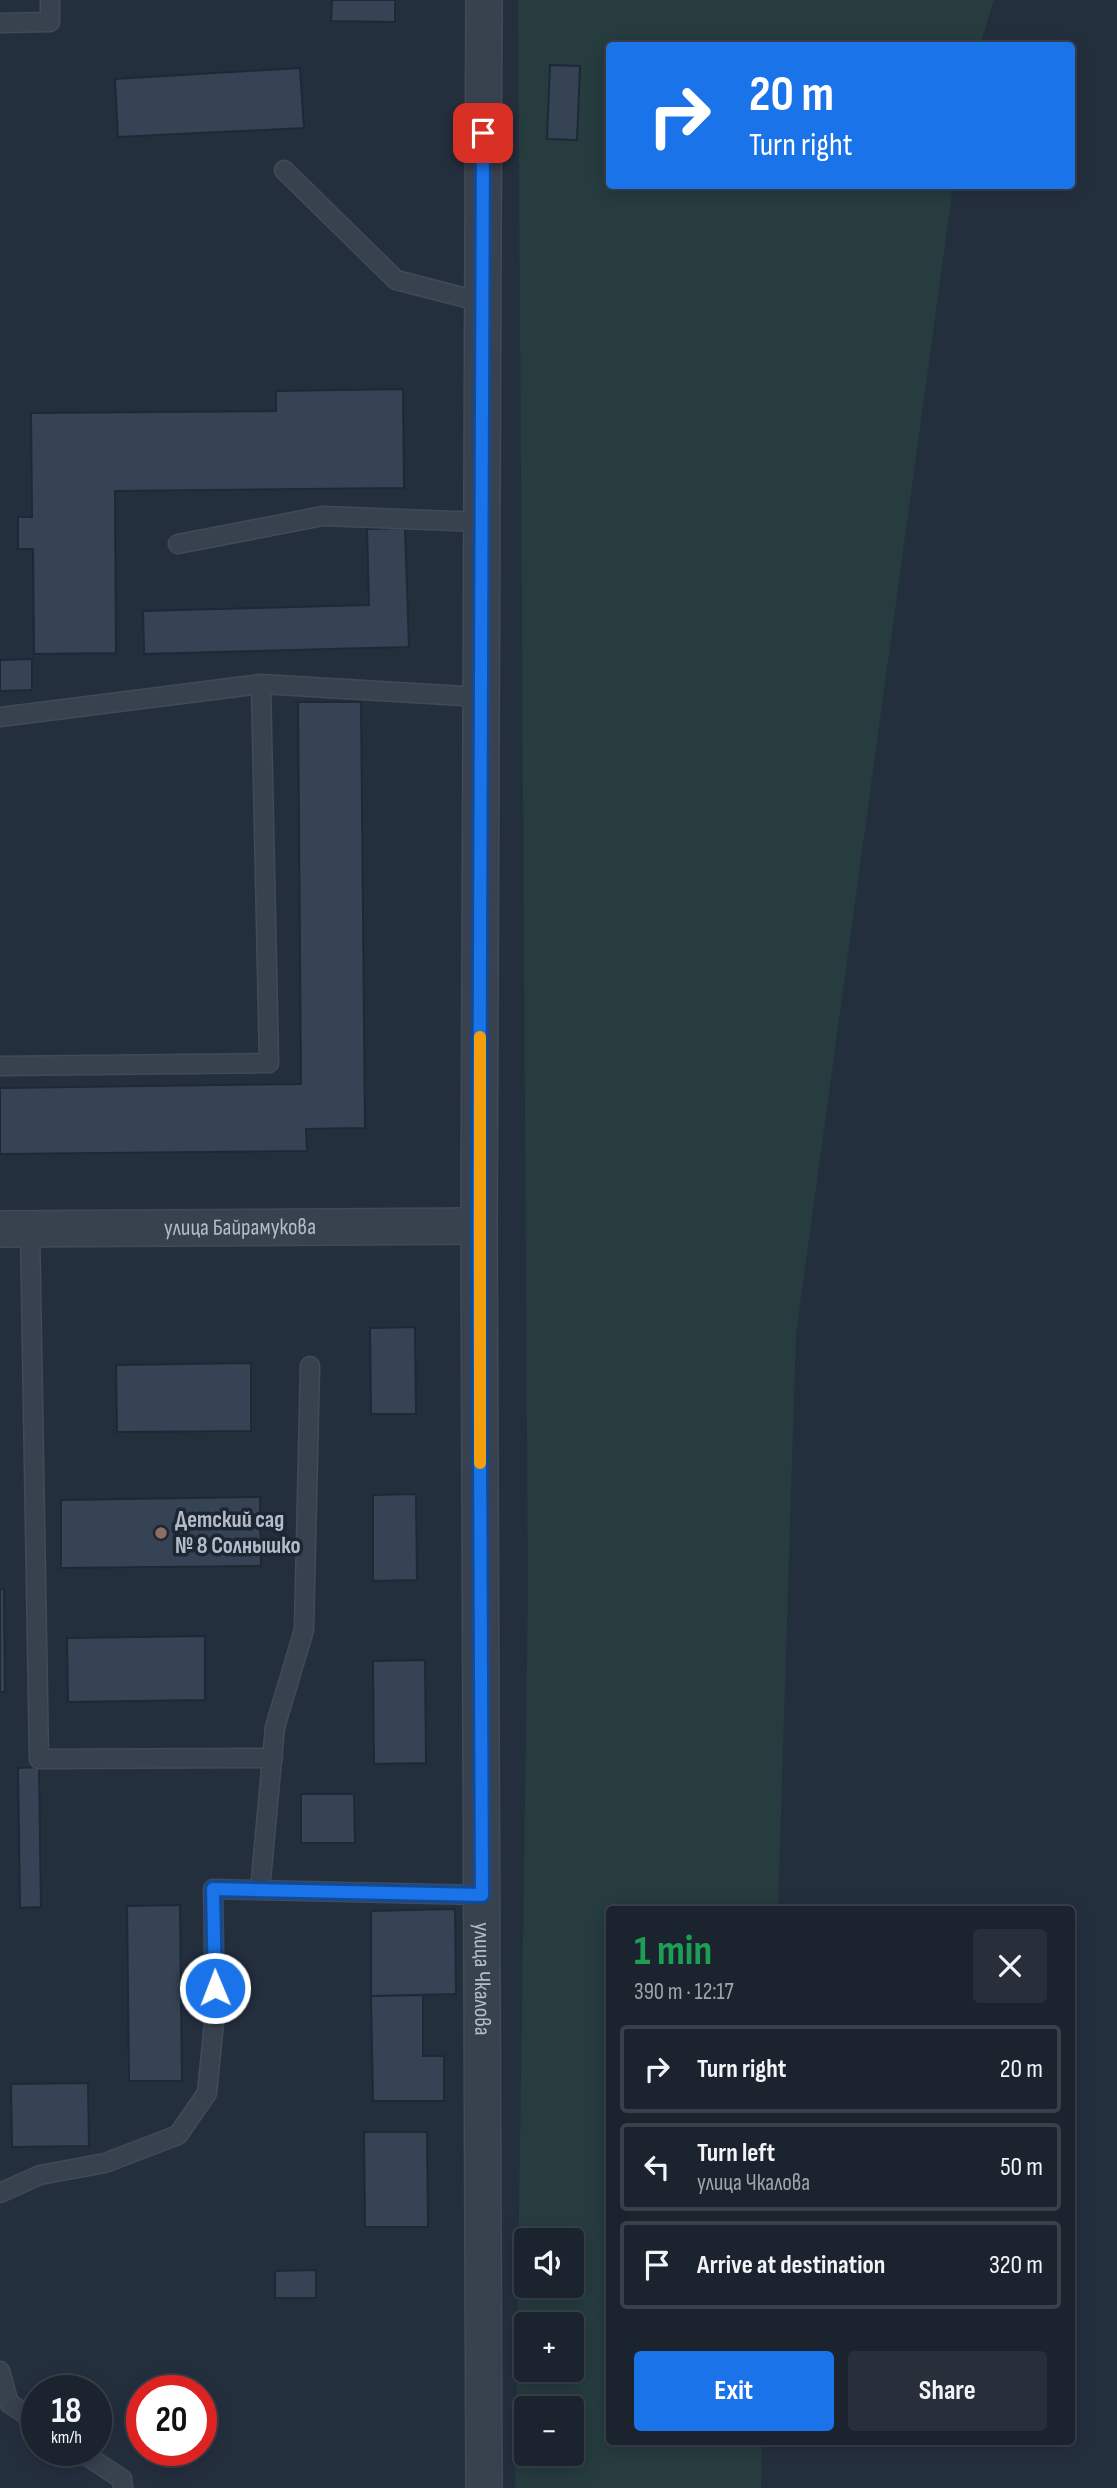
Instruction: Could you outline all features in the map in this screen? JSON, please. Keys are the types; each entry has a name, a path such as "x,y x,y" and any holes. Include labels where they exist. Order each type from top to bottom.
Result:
{"street":[{"name":"улица Чкалова","path":"484,0 479,1226 484,2488"},
{"name":"улица Байрамукова","path":"15,1228 479,1226"}],"lane":[{"path":"0,23 50,22 50,0"},
{"path":"284,170 396,280 482,302"},
{"path":"178,544 323,516 481,522"},
{"path":"0,716 261,684 481,697"},
{"path":"0,1066 270,1063 261,684"},
{"path":"15,1228 39,1759 273,1758"},
{"path":"260,1890 275,1727 304,1630 310,1366"},
{"path":"0,2193 40,2175 105,2163 178,2135 207,2092 215,2013 213,1889 482,1895"},
{"path":"0,2371 9,2403 21,2411"},
{"path":"102,2466 122,2479 123,2488"}],"green space":[{"path":"518,0 994,0 981,42 606,42 606,189 953,189 796,1334 778,1906 606,1906 606,2445 762,2445 761,2488 515,2488 515,2466 584,2466 584,2396 516,2396 517,2382 584,2382 584,2312 518,2312 518,2298 584,2298 584,2228 519,2228 528,1593"}],"building":[{"path":"332,0 395,0 395,22 331,21"},
{"path":"550,65 580,66 577,140 547,139"},
{"path":"300,68 304,128 118,137 115,79"},
{"path":"403,389 404,488 115,491 116,653 34,654 33,549 18,549 18,517 32,517 31,413 276,411 276,391"},
{"path":"405,528 409,647 144,654 143,611 369,605 367,529"},
{"path":"32,659 32,690 0,691 0,660"},
{"path":"298,702 361,702 365,1128 306,1129 307,1151 0,1154 0,1088 301,1084"},
{"path":"415,1327 416,1414 371,1414 370,1328"},
{"path":"251,1363 251,1431 117,1432 116,1365"},
{"path":"416,1494 417,1580 373,1581 373,1495"},
{"name":"Детский сад № 8 Солнышко","path":"260,1497 261,1566 61,1568 61,1500"},
{"path":"0,1589 4,1589 5,1692 0,1692"},
{"path":"205,1636 205,1700 68,1702 67,1638"},
{"path":"425,1660 426,1763 374,1764 373,1661"},
{"path":"39,1767 41,1907 20,1908 18,1768"},
{"path":"301,1794 354,1794 355,1843 301,1843"},
{"path":"180,1905 182,2081 129,2081 127,1906"},
{"path":"455,1909 456,1994 371,1996 371,1911"},
{"path":"423,1995 423,2056 444,2056 444,2101 373,2101 371,1996"},
{"path":"88,2083 89,2146 12,2147 11,2084"},
{"path":"364,2132 427,2132 428,2227 365,2227"},
{"path":"316,2270 316,2298 275,2298 275,2271"}],"slow traffic":[{"path":"480,1037 480,1463"}],"place":[{"name":"Детский сад № 8 Солнышко","path":"161,1533"}],"route":[{"path":"215,1988 213,1889 482,1895 479,1226 483,133"}]}
